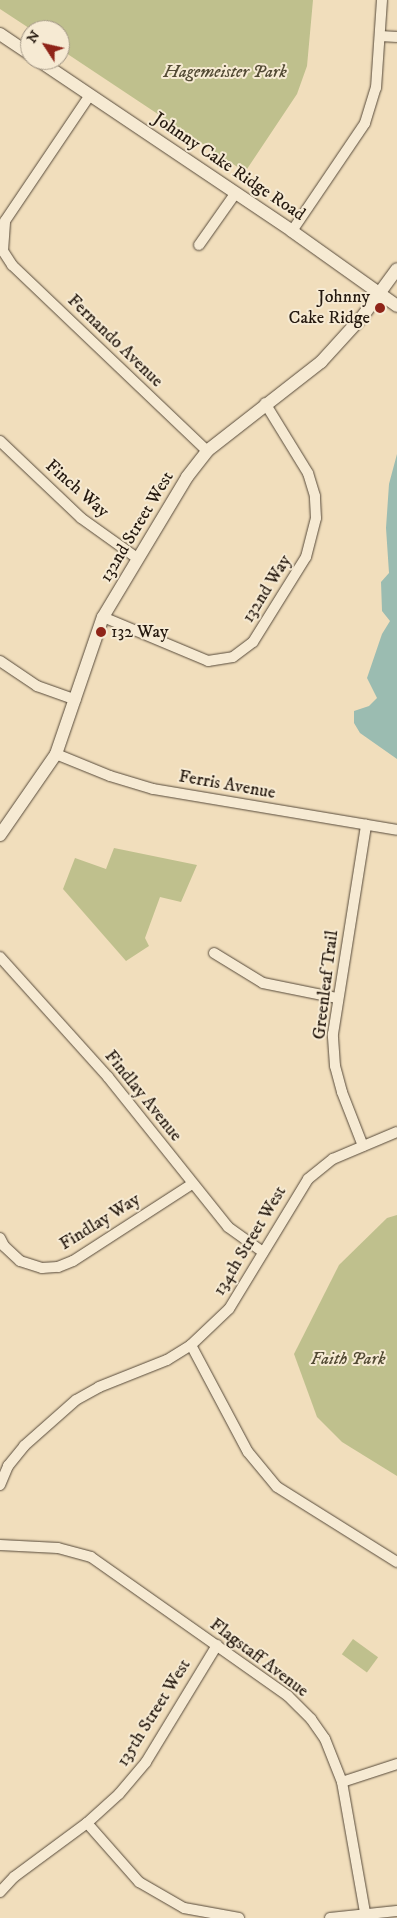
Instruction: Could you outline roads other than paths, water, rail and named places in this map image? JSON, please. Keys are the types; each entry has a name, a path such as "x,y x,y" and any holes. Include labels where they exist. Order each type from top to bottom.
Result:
{"street":[{"path":"292,230 365,123 376,88 382,0"},
{"path":"0,34 20,47"},
{"path":"380,36 397,37"},
{"name":"Johnny Cake Ridge Road","path":"53,70 235,194 292,230 397,306"},
{"path":"2,252 5,221 90,95"},
{"path":"199,246 235,194"},
{"name":"Fernando Avenue","path":"2,252 12,265 207,451"},
{"name":"132nd Street West","path":"0,835 56,754 103,617 137,558 207,451 265,403 321,362 362,318 397,269"},
{"name":"132nd Way","path":"103,617 208,661 233,658 253,642 306,557 316,518 315,496 308,473 265,403"},
{"name":"Finch Way","path":"0,441 81,518 137,558"},
{"path":"0,661 37,686 76,700"},
{"name":"Ferris Avenue","path":"56,754 110,776 153,789 397,830"},
{"name":"Greenleaf Trail","path":"362,1146 335,1066 333,1034 337,998 366,825"},
{"path":"214,953 263,983 337,998"},
{"name":"Findlay Avenue","path":"0,958 108,1077 228,1227 263,1252"},
{"name":"134th Street West","path":"0,1485 4,1464 76,1400 191,1345 229,1309 308,1180 333,1159 397,1132"},
{"name":"Findlay Way","path":"0,1238 4,1246 20,1261 42,1268 58,1266 73,1261 192,1184"},
{"path":"191,1345 248,1452 278,1487 397,1562"},
{"name":"Flagstaff Avenue","path":"0,1545 58,1548 91,1557 288,1696 311,1719 325,1739 342,1782 366,1916"},
{"name":"135th Street West","path":"0,1892 14,1877 87,1823 119,1794 146,1762 217,1645"},
{"path":"342,1782 397,1764"},
{"path":"87,1823 139,1882 184,1908 239,1918"},
{"path":"330,1918 366,1916 397,1911"}],"water":[{"path":"397,454 397,759 360,733 354,723 354,711 369,706 377,698 367,678 382,634 390,621 382,611 381,582 389,573 386,528 389,484"}],"place":[{"name":"Johnny Cake Ridge","path":"380,308"},
{"name":"132 Way","path":"101,632"}],"park label":[{"name":"Hagemeister Park","path":"225,72"},
{"name":"Faith Park","path":"348,1359"}]}
